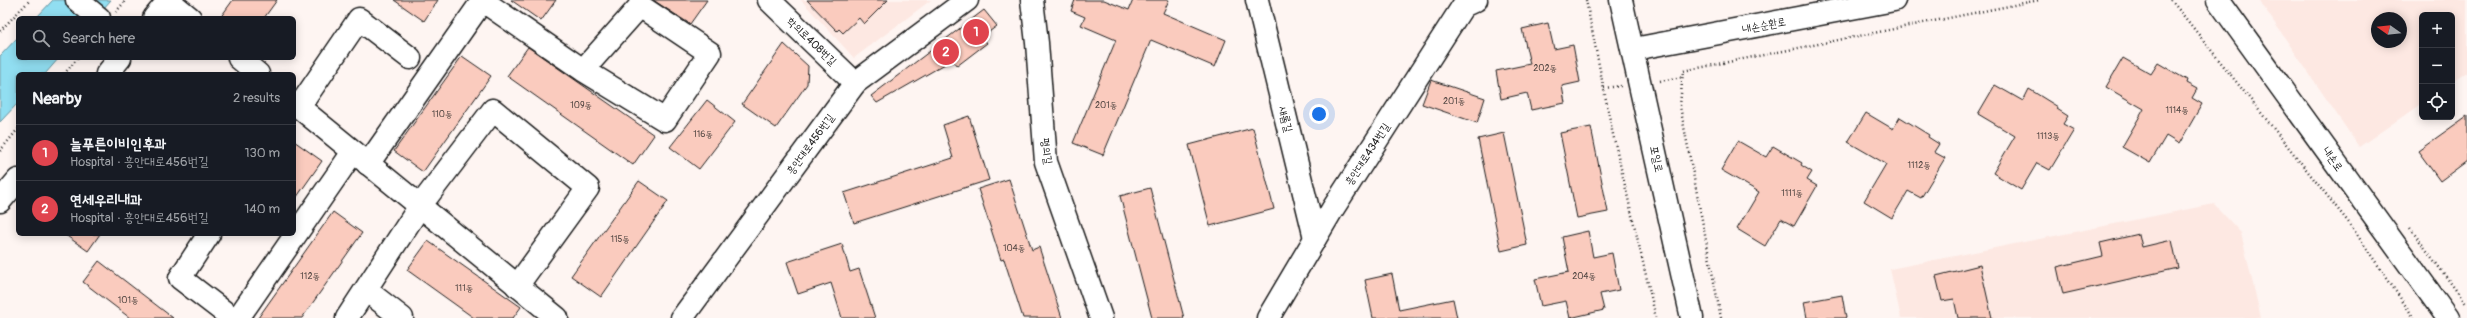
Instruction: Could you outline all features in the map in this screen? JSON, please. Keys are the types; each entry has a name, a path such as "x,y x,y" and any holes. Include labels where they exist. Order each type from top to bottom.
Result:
{"street":[{"path":"77,0 97,16"},
{"path":"156,16 169,0 188,16"},
{"path":"300,215 361,158 483,0 583,70 665,120 710,53 640,6 583,70"},
{"name":"학의로408번길","path":"769,0 855,83"},
{"name":"흥안대로456번길","path":"682,318 855,83 967,0"},
{"name":"평의길","path":"1032,0 1037,43 1046,162 1101,318"},
{"name":"새롬길","path":"1257,0 1315,238"},
{"name":"흥안대로434번길","path":"1268,318 1315,238 1463,6 1476,0"},
{"name":"포일로","path":"1621,0 1634,49 1692,318"},
{"name":"내손순환로","path":"1634,49 1894,0"},
{"name":"내손로","path":"2218,0 2448,318"},
{"path":"410,58 360,18 296,105 557,318"},
{"path":"109,72 118,60"},
{"path":"241,60 256,72"},
{"path":"347,318 420,206 493,110 588,188 517,286"},
{"path":"0,201 16,182"},
{"path":"208,236 180,278 232,318"},
{"path":"238,318 287,236"},
{"path":"366,290 402,318"}],"path":[{"path":"0,32 30,0"},
{"path":"113,16 126,0"},
{"path":"1586,0 1612,130 1656,318"},
{"path":"1721,318 1680,106 1683,71 2039,0"},
{"path":"2171,0 2349,223 2414,318"},
{"path":"66,72 76,60"},
{"path":"0,151 16,131"}],"shaded area":[{"path":"801,0 931,0 854,58"},
{"path":"2259,0 2467,0 2467,72 2455,80 2455,12 2419,12 2419,105 2359,147"},
{"path":"2214,204 2241,233 2261,318 1901,318 1890,269"}],"water":[{"path":"53,0 111,0 97,16 38,16"},
{"path":"16,39 16,60 57,60 47,72 16,72 16,105 0,122 0,56"}],"building":[{"path":"233,0 277,0 265,16 221,16"},
{"path":"394,0 438,0 424,21"},
{"path":"511,0 556,0 541,21"},
{"path":"653,0 707,0 690,24"},
{"path":"807,0 888,0 864,24 859,18 843,33 839,29 837,31"},
{"path":"1075,0 1104,0 1129,10 1133,0 1169,0 1163,13 1226,40 1215,67 1151,40 1103,155 1073,143 1116,40 1081,25 1085,17 1071,11"},
{"path":"984,10 997,26 982,37 987,43 957,66 952,60 877,103 871,96"},
{"path":"1548,23 1554,49 1573,45 1580,82 1562,86 1565,103 1531,110 1527,93 1501,99 1496,71 1530,64 1522,29"},
{"path":"784,44 808,66 807,84 776,128 742,104"},
{"path":"528,47 654,135 633,165 507,76"},
{"path":"462,56 491,76 423,172 394,151"},
{"path":"2123,58 2151,74 2158,63 2187,80 2186,83 2197,89 2192,98 2202,104 2179,144 2166,136 2150,163 2122,147 2144,109 2106,87"},
{"path":"1431,80 1485,98 1477,123 1422,104"},
{"path":"1995,85 2023,101 2029,89 2058,107 2057,109 2068,116 2063,124 2074,130 2050,170 2037,163 2021,190 1993,173 2015,136 1978,114"},
{"path":"707,100 735,122 699,169 670,147"},
{"path":"1866,113 1893,129 1900,117 1929,135 1928,137 1939,144 1934,152 1945,158 1921,198 1908,191 1892,218 1864,201 1886,164 1848,142"},
{"path":"969,116 989,180 854,223 844,193 953,158 943,125"},
{"path":"2467,116 2467,161 2440,181 2418,151"},
{"path":"1591,127 1608,212 1577,218 1560,133"},
{"path":"1253,128 1274,209 1210,226 1189,145"},
{"path":"1504,133 1527,245 1501,251 1478,139"},
{"path":"1738,141 1766,157 1773,146 1802,163 1801,165 1812,172 1807,180 1817,186 1794,226 1781,219 1765,246 1737,229 1759,192 1721,170"},
{"path":"296,142 322,161 296,198"},
{"path":"1009,179 1032,250 1039,247 1062,318 1023,318 1004,259 1001,260 978,189"},
{"path":"639,181 668,201 601,297 571,276"},
{"path":"1150,188 1184,318 1152,318 1120,196"},
{"path":"333,212 362,233 302,318 258,318"},
{"path":"1588,231 1593,257 1612,253 1619,290 1600,294 1604,310 1570,318 1566,301 1541,306 1535,279 1569,272 1562,237"},
{"path":"2139,234 2142,247 2172,240 2178,268 2063,294 2057,267 2103,256 2100,243"},
{"path":"67,236 99,236 88,251"},
{"path":"428,241 521,307 513,318 474,318 407,270"},
{"path":"842,244 850,272 859,269 875,318 842,318 831,283 798,294 787,262"},
{"path":"99,261 173,318 130,318 83,282"},
{"path":"1980,265 1992,318 1958,318 1954,299 1942,301 1936,276"},
{"path":"1392,274 1399,310 1453,299 1457,318 1373,318 1365,280"},
{"path":"1842,295 1846,318 1807,318 1804,302"}],"place":[{"name":"늘푸른이비인후과","path":"976,32"},
{"name":"연세우리내과","path":"946,52"}]}
